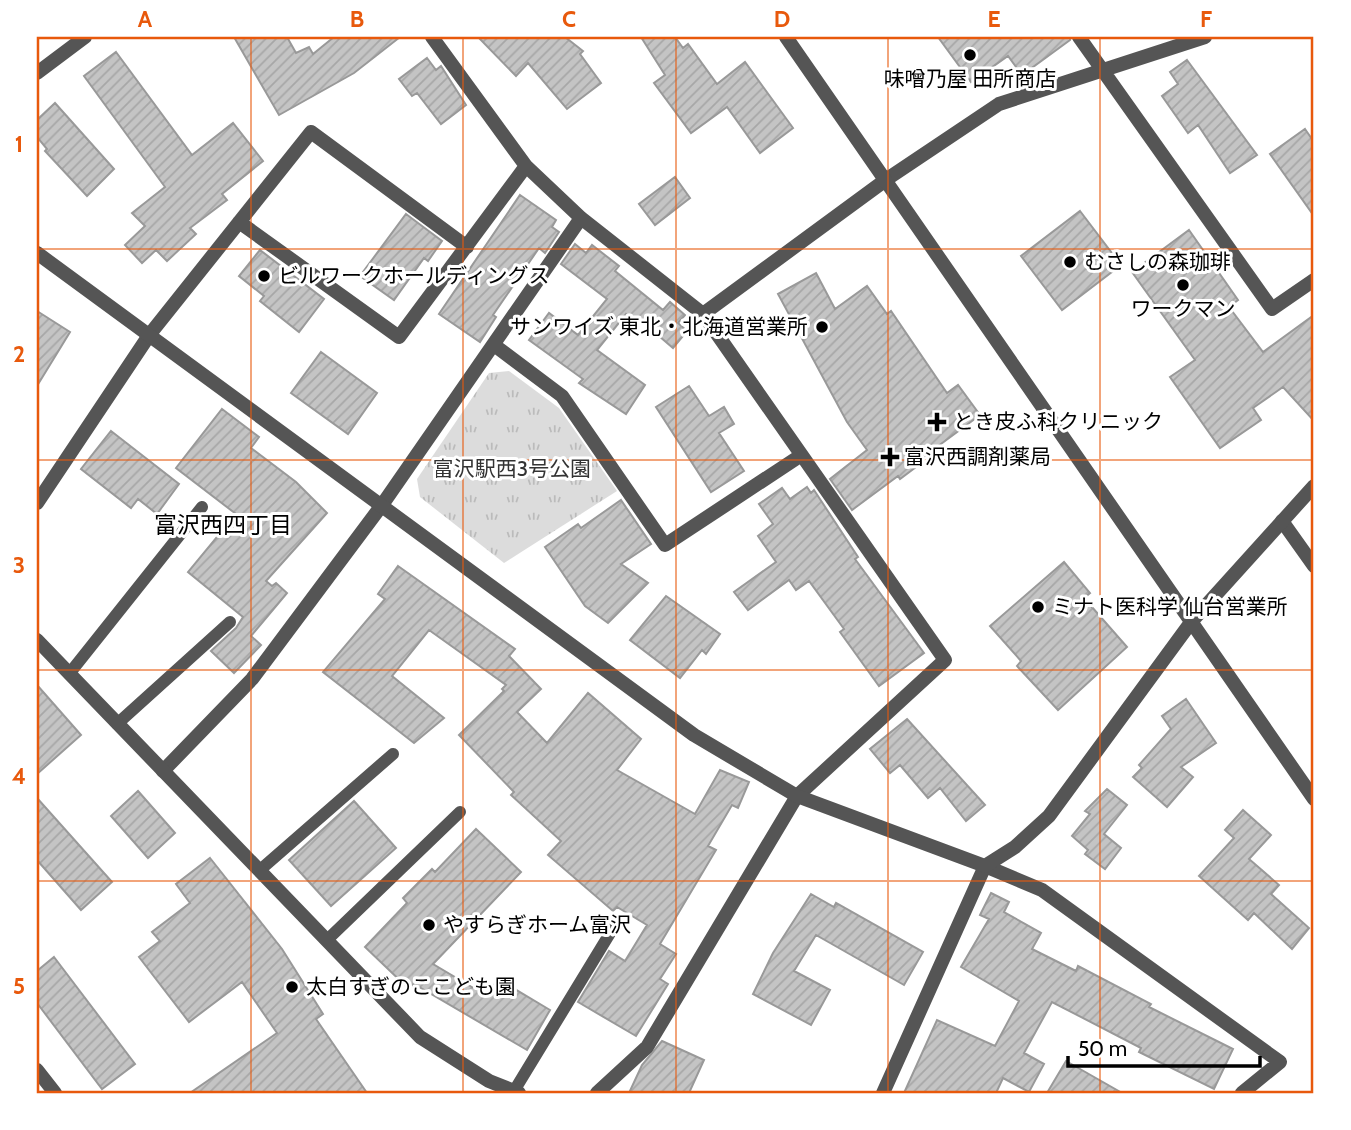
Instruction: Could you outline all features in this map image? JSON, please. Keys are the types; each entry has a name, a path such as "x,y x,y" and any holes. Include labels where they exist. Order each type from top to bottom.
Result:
{"street":[{"path":"37,74 85,37"},
{"path":"432,37 526,166 582,218 703,314 800,456 867,539 945,660 797,796 648,1047 597,1093"},
{"path":"786,37 887,179 1314,799"},
{"path":"1079,37 1272,309 1314,280"},
{"path":"703,314 887,179 999,104 1205,37"},
{"path":"37,503 150,334 311,132 467,247"},
{"path":"239,222 399,337 526,166"},
{"path":"163,771 252,679 382,505 582,218"},
{"path":"37,253 694,735 797,796 1042,890 1280,1062 1242,1093"},
{"path":"494,345 562,396 665,545 800,456"},
{"path":"883,1093 985,866 1028,836 1049,816 1192,621 1314,486"},
{"path":"1282,521 1314,566"},
{"path":"37,640 419,1037 489,1080 517,1092"},
{"path":"37,1070 55,1093"}],"lane":[{"path":"69,674 202,507"},
{"path":"117,724 230,622"},
{"path":"260,870 393,754"},
{"path":"327,940 460,812"},
{"path":"517,1092 615,925"}],"green space":[{"name":"富沢駅西3号公園","path":"509,371 559,408 617,491 504,563 420,497 417,479 489,373"}],"building":[{"path":"234,37 287,37 296,53 309,47 313,54 334,37 400,37 354,73 279,115"},
{"path":"478,37 565,37 583,51 580,54 601,83 567,109 528,63 516,76"},
{"path":"641,37 675,37 683,48 688,44 717,84 745,62 793,128 760,153 727,107 691,133 654,83 665,75"},
{"path":"938,37 1070,37 1070,40 1022,75 1008,56 971,82"},
{"path":"116,52 192,155 233,123 263,161 222,194 227,200 190,228 196,234 167,261 156,250 142,263 125,245 145,226 132,213 165,187 84,76"},
{"path":"427,58 436,70 441,66 466,105 441,124 417,93 412,96 399,79"},
{"path":"1187,60 1257,155 1230,173 1198,125 1188,133 1162,96 1178,84 1170,72"},
{"path":"55,103 114,169 87,196 45,151 47,149 37,137 37,120"},
{"path":"1305,129 1314,142 1314,216 1270,154"},
{"path":"675,177 690,198 655,225 639,204"},
{"path":"520,195 556,220 552,227 559,232 545,253 539,248 493,315 496,317 480,342 439,314"},
{"path":"1080,211 1121,265 1062,310 1021,256"},
{"path":"406,214 442,241 428,261 424,258 394,300 360,276"},
{"path":"1189,230 1238,300 1229,307 1263,352 1314,315 1314,421 1283,387 1253,408 1261,420 1220,448 1170,377 1195,360 1132,272"},
{"path":"575,244 586,253 592,245 619,266 615,271 663,310 670,302 685,315 678,323 687,331 673,348 638,318 635,322 626,314 597,350 645,385 626,414 579,383 583,379 529,340 549,313 578,335 607,299 561,264"},
{"path":"260,250 324,299 299,332 260,301 264,296 239,276"},
{"path":"816,273 835,309 867,286 887,314 891,311 947,393 958,385 980,415 918,461 920,464 900,479 898,476 852,510 830,479 867,450 847,422 778,294"},
{"path":"37,311 70,332 37,386"},
{"path":"321,352 377,393 348,434 291,393"},
{"path":"689,386 709,416 724,407 734,424 719,433 744,471 711,492 656,407"},
{"path":"222,409 259,437 251,448 296,482 327,513 266,581 272,586 276,583 287,593 251,636 261,645 234,673 211,651 236,628 243,617 188,572 236,514 176,468"},
{"path":"111,431 179,484 157,514 138,499 131,508 81,469"},
{"path":"807,487 811,493 814,490 858,557 855,559 924,653 879,686 840,632 844,629 809,581 796,590 789,580 748,610 734,592 776,562 758,536 773,524 759,504 782,488 790,499"},
{"path":"621,500 651,544 621,564 648,583 608,623 585,606 545,547 578,524 581,528"},
{"path":"1064,562 1090,593 1084,598 1127,647 1058,710 1017,666 1021,661 990,626"},
{"path":"398,566 515,649 509,656 541,689 517,712 547,743 588,693 641,739 617,770 695,814 720,770 749,782 738,808 732,805 708,846 716,850 660,944 676,954 660,979 668,984 636,1036 578,1002 609,951 625,961 647,925 617,907 613,911 548,855 561,841 511,795 514,792 459,735 504,691 502,689 506,685 429,630 392,676 444,718 414,743 323,672 385,599 378,594"},
{"path":"666,596 720,634 706,654 702,650 680,678 630,640"},
{"path":"37,685 81,735 37,774"},
{"path":"1186,699 1216,743 1181,767 1193,777 1167,807 1133,777 1142,768 1139,765 1171,729 1162,716"},
{"path":"907,719 985,805 966,821 940,788 928,798 900,765 890,773 870,749"},
{"path":"1107,789 1127,805 1104,834 1121,848 1105,869 1085,854 1088,850 1072,836 1090,814 1085,811"},
{"path":"138,791 175,833 148,858 111,816"},
{"path":"37,798 112,882 81,910 37,860"},
{"path":"354,801 396,848 331,906 289,860"},
{"path":"1243,810 1271,835 1249,859 1279,885 1271,894 1309,928 1292,949 1254,913 1248,920 1199,876 1234,838 1225,830"},
{"name":"やすらぎホーム富沢","path":"476,829 521,872 433,964 487,996 498,979 550,1010 527,1050 414,984 409,989 365,947 407,903 403,898 432,869 435,872"},
{"path":"210,858 282,949 323,1014 316,1019 367,1093 190,1093 277,1033 242,982 189,1022 139,957 160,941 152,932 190,903 176,884"},
{"path":"991,893 1009,902 1004,912 1041,933 1032,949 1076,971 1078,966 1151,1004 1149,1007 1233,1049 1214,1089 1139,1052 1141,1048 1052,1002 1024,1053 1044,1064 1029,1092 1003,1078 996,1093 904,1093 937,1020 995,1046 1019,1001 961,967 989,919 980,915"},
{"path":"811,894 834,907 836,903 923,952 904,985 816,935 794,971 830,990 811,1025 753,994 773,953"},
{"path":"54,957 135,1064 102,1089 37,1003 37,971"},
{"path":"662,1041 704,1060 689,1093 629,1093 642,1065"},
{"path":"1066,1061 1122,1093 1047,1093"}],"place":[{"name":"味噌乃屋 田所商店","path":"970,55"},
{"name":"むさしの森珈琲","path":"1070,262"},
{"name":"ビルワークホールディングス","path":"264,276"},
{"name":"ワークマン","path":"1183,285"},
{"name":"サンワイズ 東北・北海道営業所","path":"822,327"},
{"name":"とき皮ふ科クリニック","path":"937,422"},
{"name":"富沢西調剤薬局","path":"890,457"},
{"name":"ミナト医科学 仙台営業所","path":"1038,607"},
{"name":"やすらぎホーム富沢","path":"429,925"},
{"name":"太白すぎのここども園","path":"292,987"}],"district":[{"name":"富沢西四丁目","path":"223,525"}]}
